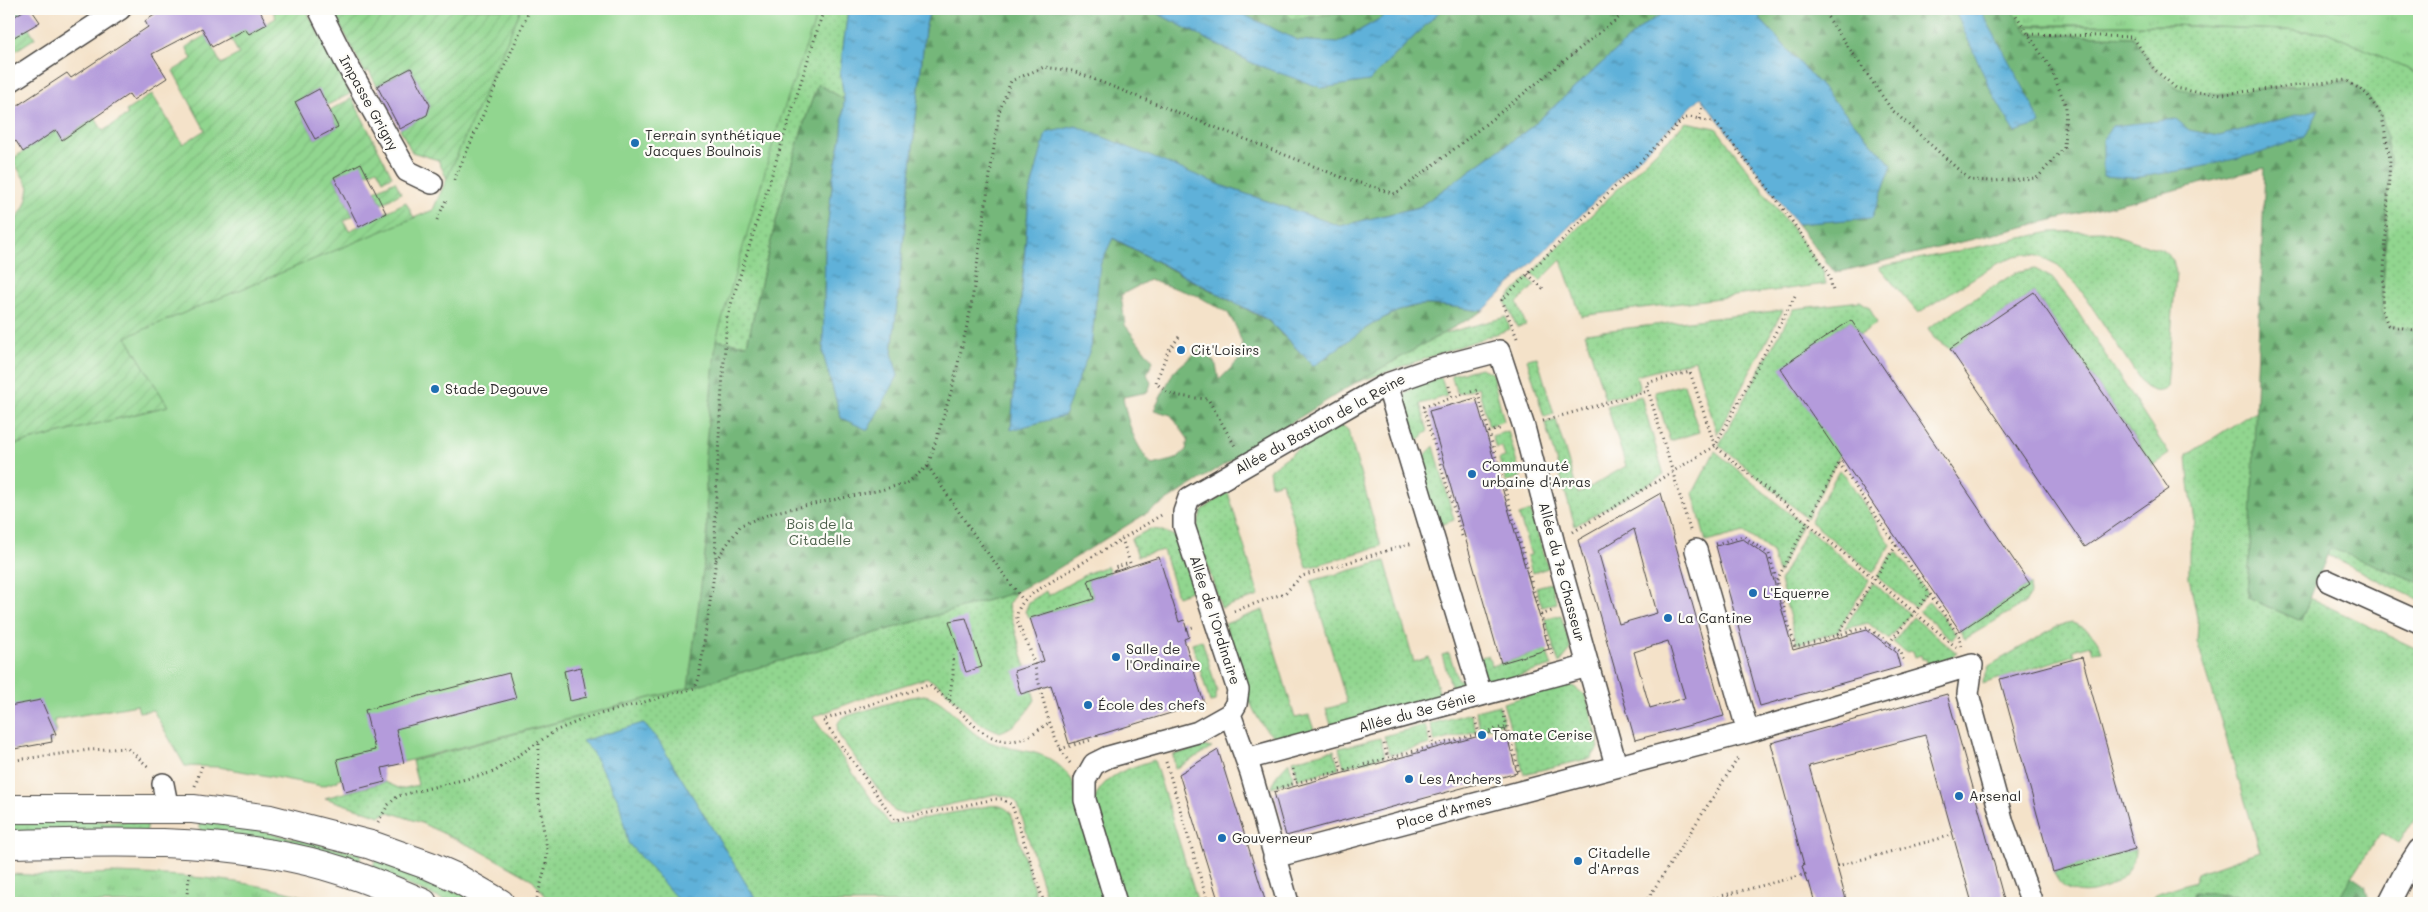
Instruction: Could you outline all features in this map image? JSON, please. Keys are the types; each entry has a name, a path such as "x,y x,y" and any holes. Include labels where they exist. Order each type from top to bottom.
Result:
{"main road":[{"path":"9,809 166,796 235,814 313,828 371,845 455,877 500,903"},
{"path":"9,844 159,843 246,850 295,858 361,878 422,903"}],"street":[{"path":"9,82 120,9"},
{"name":"Impasse Grigny","path":"319,9 345,61 407,171 444,187"},
{"name":"Allée du Bastion de la Reine","path":"1184,512 1189,498 1387,384 1416,373 1499,351"},
{"name":"Allée du 7e Chasseur","path":"1499,351 1524,427 1554,544 1616,765"},
{"path":"1387,384 1434,538 1489,693"},
{"name":"Allée de l'Ordinaire","path":"1184,512 1184,526 1238,690 1236,704 1230,714"},
{"path":"1696,550 1748,732"},
{"path":"2328,582 2419,622"},
{"name":"Place d'Armes","path":"1274,857 1616,765 1748,732 1972,665 1968,694 2003,824 2032,903"},
{"name":"Allée du 3e Génie","path":"1246,759 1588,666"},
{"path":"1116,903 1085,800 1085,780 1094,764 1101,760 1198,732 1230,714 1257,793 1288,903"},
{"path":"2389,903 2419,850"}],"path":[{"path":"437,220 444,187 530,9"},
{"path":"378,822 388,805 398,796 494,772 554,731 586,718 695,688 699,678 716,560 720,418 728,317 824,9"},
{"path":"716,560 741,525 774,512 907,483 928,466 952,389 971,308 998,112 1011,81 1044,67 1073,71 1341,178 1395,194 1458,148 1555,66 1630,9"},
{"path":"1822,9 1892,110 1970,180 1993,182 2037,178 2064,148 2066,106 2051,69 2012,9"},
{"path":"2029,34 2133,37 2154,69 2176,88 2196,92 2224,94 2292,84 2346,80 2367,94 2382,116 2390,159 2382,310 2388,325 2419,331"},
{"path":"1700,119 1702,104"},
{"path":"1519,344 1502,300 1683,119 1690,117 1716,123 1748,163 1828,272 1833,291"},
{"path":"1528,274 1543,289"},
{"path":"1554,544 1715,446 1796,294"},
{"path":"1179,337 1168,351 1156,382 1159,387 1176,395 1208,399 1240,455"},
{"path":"1910,683 1901,652 1867,627 1795,647 1769,554 1743,536 1696,550 1646,383 1690,372 1715,446 1962,653"},
{"path":"1462,536 1423,407 1477,390 1558,674"},
{"path":"1524,427 1648,391"},
{"path":"1777,580 1806,523 1839,464 1843,461"},
{"path":"1839,464 1897,544 1959,636"},
{"path":"928,466 975,536 1023,600"},
{"path":"1085,780 1060,749 1050,722 1030,651 1017,618 1023,600 1164,513 1184,512"},
{"path":"1214,618 1284,592 1302,576 1434,538"},
{"path":"1115,571 1114,568 1130,563 1122,539"},
{"path":"1838,634 1897,544"},
{"path":"1888,643 1930,594"},
{"path":"1186,629 1195,626"},
{"path":"949,700 953,675 953,655"},
{"path":"1044,903 1012,805 1002,799 895,820 823,720 929,685 949,700 976,728 995,738 1013,741 1029,735 1050,722"},
{"path":"1489,693 1507,726 1520,772"},
{"path":"1257,793 1507,726"},
{"path":"1645,903 1744,748 1748,732"},
{"path":"1160,742 1208,903"},
{"path":"537,898 546,865 547,850 538,795 539,743"},
{"path":"9,761 89,750 127,748 147,763 166,796"},
{"path":"1060,749 1065,748"},
{"path":"196,785 202,766"},
{"path":"1837,866 1953,835"},
{"path":"186,903 190,868"},
{"path":"1694,903 1807,874"}],"green space":[{"path":"9,9 26,9 20,13 35,38 9,55 9,36 10,38 20,33"},
{"path":"214,9 234,9 249,34 276,18 272,9 306,9 350,94 327,105 318,89 295,102 315,139 338,127 330,110 352,98 392,176 383,180 377,169 366,174 361,164 334,177 353,216 344,221 349,231 406,202 414,218 126,337 168,406 9,446 9,224 24,208 29,187 12,159 56,130 63,140 95,118 103,131 128,115 126,111 152,94 183,144 205,130 173,71 192,59 186,47 206,35 221,64 239,54"},
{"path":"332,9 521,9 447,179 438,160 412,152 400,129 426,115 430,105 411,68 377,86 369,71 365,73"},
{"name":"Stade Degouve","path":"521,9 819,9 780,120 716,340 705,453 707,537 688,688 338,779 338,781 322,786 219,767 185,766 153,710 139,712 137,705 54,720 56,734 51,736 52,742 9,750 9,446 168,406 126,337 433,210"},
{"path":"810,9 848,9 840,71 844,99 818,84 787,181 747,345 716,340 714,361 698,358"},
{"name":"Bois de la Citadelle","path":"930,9 1149,9 1254,64 1369,81 1442,9 1670,9 1644,25 1530,128 1419,207 1340,226 1223,186 1029,196 1011,429 1091,347 1100,265 1112,238 1268,321 1314,366 1371,325 1410,307 1437,305 1483,311 1355,383 1054,571 1016,592 688,688 707,537 705,453 716,340 747,345 787,180 818,84 844,99 842,133 833,177 825,249 823,354 832,384 886,396 898,376 892,353 925,29","holes":["1149,280 1196,295 1228,313 1242,343 1239,360 1219,380 1216,365 1203,347 1174,371 1154,410 1171,415 1188,439 1186,450 1176,459 1152,465 1141,450 1133,433 1123,397 1148,392 1151,383 1147,374 1153,361 1125,325 1121,295"]},
{"path":"1232,9 1282,9 1292,19 1338,13 1343,9 1390,9 1381,18 1338,43 1297,40"},
{"path":"1282,9 1343,9 1338,13 1292,19"},
{"path":"1759,9 2419,9 2419,74 2327,32 2174,25 2023,26 2029,34 2133,37 2154,69 2176,88 2196,92 2224,94 2346,80 2367,94 2382,116 2390,159 2382,310 2388,325 2419,331 2419,582 2330,548 2301,621 2248,598 2265,168 1835,273 1797,224 1872,217 1892,165 1761,20"},
{"path":"2012,9 2419,9 2419,74 2327,32 2174,25 2022,25"},
{"path":"2022,25 2174,25 2327,32 2419,74 2419,331 2388,325 2382,310 2390,159 2291,85 2214,94 2185,91 2174,86 2156,70 2133,37 2029,34"},
{"path":"1686,122 1716,128 1823,270 1826,284 1581,316 1561,260 1540,281 1532,273"},
{"path":"395,181 401,193 382,204 375,191"},
{"path":"2103,231 2162,250 2173,260 2176,273 2167,388 2161,391 2153,391 2145,387 2078,286 2058,265 2039,256 2023,254 1996,264 1918,313 1879,267 2051,232"},
{"path":"2035,269 2052,278 2072,303 2169,454 2153,465 2034,292 1950,349 1934,338 1928,328 2015,273"},
{"path":"1527,278 1535,285 1517,303 1526,325 1517,327 1505,301"},
{"path":"1860,301 1869,307 1877,323 1861,334 1851,320 1781,368 1840,455 1807,518 1719,445 1793,309"},
{"path":"1783,310 1717,434 1695,360 1636,376 1640,390 1605,399 1585,333"},
{"path":"1506,317 1510,329 1355,383 1442,334"},
{"path":"1537,357 1554,414 1544,417 1527,359"},
{"path":"1481,368 1492,373 1504,421 1489,426 1478,387 1457,394 1451,375"},
{"path":"1441,377 1447,396 1420,404 1428,431 1411,447 1400,403 1412,388"},
{"path":"1684,384 1699,432 1670,441 1655,392"},
{"path":"1641,396 1664,475 1575,526 1545,423 1556,420 1578,494 1626,466 1607,406"},
{"path":"2257,410 2248,598 2301,621 2310,598 2419,650 2419,811 2399,843 2381,832 2335,903 2309,903 2194,892 2191,903 2146,903 2158,893 2194,881 2197,873 2260,851 2197,641 2198,623 2189,577 2189,551 2195,521 2189,484 2187,455"},
{"path":"1339,423 1348,430 1381,546 1307,568 1282,482 1271,485 1269,470 1317,435"},
{"path":"1508,431 1521,477 1506,482 1499,459 1505,457 1502,446 1496,448 1492,436"},
{"path":"1434,446 1454,520 1433,528 1416,464"},
{"path":"1715,451 1802,524 1778,574 1772,552 1744,532 1706,542 1693,493"},
{"path":"1839,471 1845,475 1891,545 1873,573 1810,521"},
{"path":"1228,492 1259,596 1221,608 1196,530 1202,510"},
{"path":"1531,511 1548,568 1532,573 1527,556 1531,555 1519,515"},
{"path":"1807,528 1869,580 1837,632 1797,644 1780,581"},
{"path":"1150,529 1160,530 1177,537 1196,589 1177,596 1163,550 1138,556 1131,539"},
{"path":"2329,547 2419,582 2419,600 2327,555"},
{"path":"1897,552 1927,593 1915,608 1877,577 1891,555"},
{"path":"1385,561 1414,662 1429,657 1441,699 1332,728 1326,709 1347,703 1311,581"},
{"path":"1107,566 1110,573 1088,580 1094,599 1030,618 1025,612 1029,602 1046,591 1048,596 1088,573"},
{"path":"1551,583 1557,603 1542,607 1536,587"},
{"path":"1873,583 1910,614 1888,639 1868,623 1844,629"},
{"path":"2030,584 2031,594 2025,603 1965,639 1960,631"},
{"path":"1016,592 1008,605 1035,700 1024,715 1011,727 1000,732 979,723 941,686 927,678 871,695 813,717 890,825 988,806 1000,806 1008,810 1011,813 1038,903 551,903 533,880 479,850 419,822 389,812 380,816 325,798 385,782 401,789 418,785 412,761 688,688"},
{"path":"1929,601 1956,634 1952,640 1919,611"},
{"path":"1263,610 1295,718 1309,715 1315,733 1281,740 1270,734 1260,722 1252,707 1238,671 1225,624"},
{"path":"1561,615 1571,649 1559,664 1545,619"},
{"path":"1913,617 1957,653 1946,663 1929,669 1926,659 1922,659 1921,655 1915,657 1913,651 1905,652 1893,642"},
{"path":"2072,623 2083,627 2091,633 2102,651 2093,652 2091,645 2073,650 2075,655 1982,684 1989,666 2057,626"},
{"path":"1202,640 1217,691 1215,701 1210,702 1192,643"},
{"path":"1546,650 1552,666 1487,685 1476,659 1488,655 1492,666"},
{"path":"1449,653 1458,680 1467,678 1464,691 1457,693 1452,689 1442,655"},
{"path":"1563,685 1573,686 1586,696 1598,739 1598,748 1591,758 1524,774 1503,703"},
{"path":"924,695 942,703 972,732 981,738 1002,746 1044,756 1063,769 1072,780 1105,903 1048,903 1018,804 1012,798 996,794 913,813 901,814 894,811 840,737 837,729 838,723 844,717 906,698"},
{"path":"1499,705 1504,723 1480,730 1476,711"},
{"path":"1471,713 1476,731 1435,742 1430,724"},
{"path":"1425,725 1430,744 1390,755 1384,736"},
{"path":"1380,738 1385,756 1344,767 1339,748"},
{"path":"1203,746 1212,748 1175,769 1173,755"},
{"path":"1334,750 1339,769 1298,779 1293,760"},
{"path":"1154,760 1198,903 1122,903 1094,801 1104,784 1118,773"},
{"path":"1289,762 1294,781 1271,787 1277,775"},
{"path":"9,819 148,822 146,834 9,834"},
{"path":"200,820 214,820 362,854 358,866 200,834"},
{"path":"2135,849 2133,862 2117,882 2092,892 2079,892 2068,889 2059,882 2053,872"},
{"path":"376,857 405,866 480,903 451,903 372,870"},
{"path":"112,873 193,877 245,883 272,888 325,903 9,903 9,874 53,876"},
{"path":"2352,876 2365,885 2370,903 2335,903"},
{"path":"2194,892 2309,903 2191,903"}],"water":[{"path":"848,9 930,9 925,29 892,353 898,376 868,430 841,418 823,354 825,249 833,177 842,133 844,99 840,71"},
{"path":"1149,9 1232,9 1297,40 1338,43 1381,18 1390,9 1442,9 1369,81 1322,88 1254,64"},
{"path":"1670,9 1759,9 1761,20 1892,165 1872,218 1797,224 1701,97 1483,311 1437,305 1410,307 1371,325 1314,366 1268,320 1113,238 1100,265 1091,347 1064,416 1011,430 1029,196 1046,133 1076,126 1223,186 1340,226 1419,207 1530,128 1644,25"},
{"path":"1954,9 1980,9 2032,103 2040,124 2015,132 1993,95"},
{"path":"2319,109 2305,137 2260,153 2192,169 2133,178 2103,176 2103,140 2112,126 2176,119 2189,130 2219,136"},
{"path":"643,723 658,740 758,903 681,903 628,843 619,801 591,750 582,741"}],"building":[{"path":"26,9 31,9 40,22 9,40 9,20"},
{"path":"164,9 259,9 267,24 249,34 245,29 212,47 202,28 152,54 167,78 133,100 129,94 62,140 56,130 23,152 16,141 9,146 9,111 67,73 71,78 148,27 145,21"},
{"path":"411,68 430,105 427,115 400,129 377,86"},
{"path":"319,89 338,127 315,139 295,102"},
{"path":"361,163 386,213 359,227 334,177"},
{"path":"2034,292 2169,489 2085,547 1950,349"},
{"path":"1851,320 2030,584 1960,631 1780,368"},
{"name":"Communauté urbaine d'Arras","path":"1476,398 1549,649 1501,663 1429,411"},
{"name":"La Cantine","path":"1661,493 1724,716 1635,740 1578,540","holes":["1634,529 1657,613 1619,624 1598,551","1668,641 1685,698 1650,708 1634,652"]},
{"name":"L'Equerre","path":"1743,539 1767,556 1793,650 1867,630 1896,652 1900,667 1760,706 1716,546"},
{"name":"Salle de l'Ordinaire","path":"1159,557 1179,622 1184,620 1189,637 1184,639 1204,703 1069,744 1051,685 1021,694 1014,671 1044,661 1030,618 1094,599 1088,580"},
{"path":"966,618 982,667 966,672 949,621"},
{"path":"2082,657 2135,849 2053,872 2000,679"},
{"path":"581,667 587,697 570,701 564,671"},
{"path":"509,673 516,698 396,729 404,763 382,768 385,782 345,792 337,759 375,750 365,710"},
{"name":"Arsenal","path":"1947,694 2005,903 1972,903 1925,735 1809,766 1847,903 1815,903 1802,866 1804,865 1771,743"},
{"path":"41,700 56,734 51,735 52,742 9,750 9,706"},
{"name":"Les Archers","path":"1505,729 1517,773 1286,836 1274,792"},
{"name":"Gouverneur","path":"1218,750 1266,903 1219,903 1179,774"}],"place":[{"name":"Terrain synthétique Jacques Boulnois","path":"635,143"},
{"name":"Cit'Loisirs","path":"1181,350"},
{"name":"Stade Degouve","path":"435,389"},
{"name":"Communauté urbaine d'Arras","path":"1472,474"},
{"name":"L'Equerre","path":"1753,593"},
{"name":"La Cantine","path":"1668,618"},
{"name":"Salle de l'Ordinaire","path":"1116,657"},
{"name":"École des chefs","path":"1088,705"},
{"name":"Tomate Cerise","path":"1482,735"},
{"name":"Les Archers","path":"1409,779"},
{"name":"Arsenal","path":"1959,796"},
{"name":"Gouverneur","path":"1222,838"},
{"name":"Citadelle d'Arras","path":"1578,861"}]}
